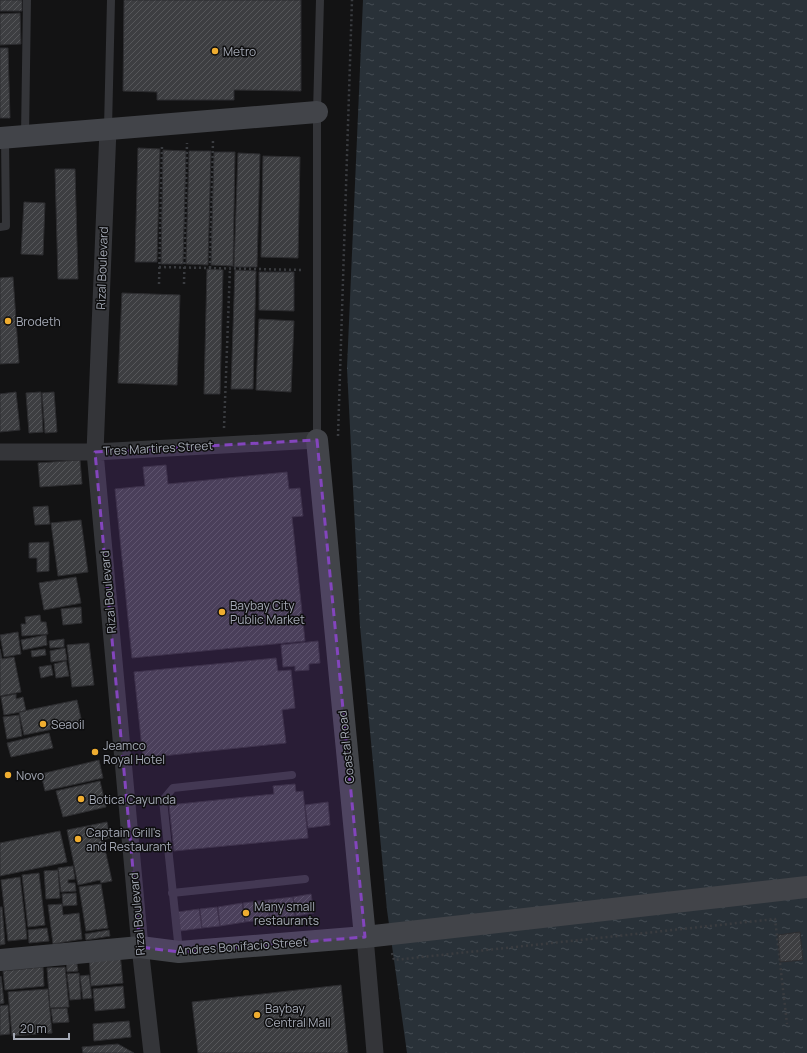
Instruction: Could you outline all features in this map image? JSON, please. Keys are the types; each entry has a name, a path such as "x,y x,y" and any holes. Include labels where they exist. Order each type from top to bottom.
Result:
{"street":[{"path":"10,138 317,112"},
{"name":"Rizal Boulevard","path":"108,129 95,452 140,946 152,1053"},
{"name":"Tres Martires Street","path":"0,452 95,452 327,439"},
{"name":"Coastal Road","path":"327,439 375,1053"},
{"name":"Andres Bonifacio Street","path":"0,960 140,946 179,952 365,937 807,887"}],"lane":[{"path":"0,227 6,226 10,138 27,0"},
{"path":"108,129 111,0"},
{"path":"320,0 317,112 317,270 327,439"},
{"path":"179,952 163,800 173,788 292,775"},
{"path":"172,893 305,879"}],"path":[{"path":"327,439 352,0"},
{"path":"210,268 213,120"},
{"path":"184,284 188,123"},
{"path":"159,284 162,125"},
{"path":"159,267 317,270"},
{"path":"223,445 230,268"},
{"path":"386,935 394,960 775,919 787,1024"}],"highlighted area":[{"path":"317,440 365,937 179,952 140,947 95,452"}],"water":[{"path":"363,0 807,0 807,1053 407,1053 387,910 360,626 347,368"}],"building":[{"path":"0,0 22,0 22,11 0,11"},
{"name":"Metro","path":"124,0 301,0 301,91 234,90 234,100 157,100 157,92 123,91"},
{"path":"20,13 21,44 0,45 0,14"},
{"path":"0,48 8,48 10,118 0,118"},
{"path":"138,148 160,149 157,262 135,262"},
{"path":"163,150 186,151 183,264 161,264"},
{"path":"189,151 211,151 208,265 186,264"},
{"path":"214,152 235,152 233,266 211,265"},
{"path":"238,153 260,154 257,267 234,267"},
{"path":"263,156 300,157 298,258 261,257"},
{"path":"55,169 75,169 78,279 58,279"},
{"path":"24,202 45,203 43,255 21,254"},
{"path":"207,269 223,270 220,394 204,394"},
{"path":"235,270 256,271 253,389 231,389"},
{"path":"259,272 294,272 294,311 259,310"},
{"name":"Brodeth","path":"13,277 19,363 0,364 0,278"},
{"path":"122,293 180,295 177,385 118,383"},
{"path":"259,319 294,321 291,392 256,390"},
{"path":"16,392 20,430 0,432 0,394"},
{"path":"41,392 43,432 29,433 26,393"},
{"path":"54,392 57,432 45,433 42,393"},
{"path":"80,460 82,484 40,487 38,463"},
{"path":"166,465 168,484 287,472 289,489 300,488 303,516 292,517 305,641 132,658 115,489 145,486 143,467"},
{"path":"48,506 50,524 35,525 33,507"},
{"path":"81,520 88,572 58,576 51,523"},
{"path":"49,542 49,571 37,572 37,558 29,558 29,543"},
{"path":"76,577 81,603 44,610 39,583"},
{"path":"81,607 82,623 63,625 61,609"},
{"path":"40,615 41,622 46,622 48,634 22,636 21,624 26,624 25,617"},
{"path":"18,632 21,654 4,657 0,635"},
{"path":"46,635 47,645 23,650 21,640"},
{"path":"64,639 64,647 50,648 49,641"},
{"path":"318,641 320,663 309,664 309,670 295,671 295,666 283,667 281,645"},
{"path":"89,643 94,685 72,687 67,645"},
{"path":"65,648 67,660 51,662 50,651"},
{"path":"0,649 2,659 14,657 21,692 0,696"},
{"path":"45,649 46,655 32,657 31,651"},
{"path":"276,658 278,671 291,670 295,708 282,710 286,743 143,758 134,672"},
{"path":"66,661 69,676 56,678 54,664"},
{"path":"51,665 53,675 41,678 39,667"},
{"path":"16,694 16,699 23,697 26,711 4,715 1,697"},
{"path":"77,700 82,723 24,735 19,712"},
{"path":"19,715 22,736 7,739 3,717"},
{"path":"49,733 53,748 11,757 7,743"},
{"path":"99,760 103,778 45,791 41,774"},
{"name":"Botica Cayunda","path":"100,781 106,807 63,817 56,791"},
{"path":"295,784 296,792 303,791 308,838 174,851 169,805 274,794 273,786"},
{"path":"328,802 330,825 308,828 305,805"},
{"path":"107,822 110,838 103,840 112,881 101,883 100,880 78,885 67,830"},
{"path":"60,831 67,862 0,876 0,843"},
{"path":"73,866 75,879 68,880 68,883 75,883 76,891 61,892 58,868"},
{"path":"58,870 60,898 46,899 44,871"},
{"path":"39,873 45,925 28,927 22,875"},
{"path":"20,877 27,939 8,941 1,880"},
{"path":"101,884 108,928 86,931 79,887"},
{"path":"76,893 77,905 63,906 62,894"},
{"path":"311,894 314,913 296,916 293,897"},
{"path":"293,897 295,916 270,919 267,900"},
{"path":"267,900 270,919 245,922 243,903"},
{"path":"242,903 245,922 220,926 218,907"},
{"path":"62,904 63,915 79,913 82,939 53,944 48,905"},
{"path":"0,907 2,907 5,944 0,945"},
{"path":"217,907 220,926 202,928 200,909"},
{"path":"199,909 202,928 180,931 178,912"},
{"path":"47,928 49,941 29,943 28,930"},
{"path":"109,930 110,936 86,940 85,934"},
{"path":"800,932 803,960 780,962 778,935"},
{"path":"120,953 123,983 91,986 89,955"},
{"path":"76,957 78,971 67,972 66,958"},
{"path":"43,967 44,986 5,990 3,971"},
{"path":"65,967 69,1007 50,1008 47,968"},
{"path":"79,973 81,999 70,1000 67,974"},
{"path":"89,975 92,998 83,999 80,976"},
{"path":"1,976 4,1003 0,1004 0,977"},
{"path":"341,985 348,1053 198,1053 192,1002"},
{"path":"123,986 125,1008 95,1011 93,989"},
{"path":"48,989 52,1033 12,1036 8,992"},
{"path":"8,1005 10,1034 0,1035 0,1006"},
{"path":"67,1008 69,1022 53,1023 51,1009"},
{"path":"129,1021 131,1037 94,1041 93,1024"},
{"path":"118,1044 134,1053 83,1053 82,1047"}],"place":[{"name":"Metro","path":"215,51"},
{"name":"Brodeth","path":"8,321"},
{"name":"Baybay City Public Market","path":"222,612"},
{"name":"Seaoil","path":"43,724"},
{"name":"Jeamco Royal Hotel","path":"95,752"},
{"name":"Novo","path":"8,775"},
{"name":"Botica Cayunda","path":"81,799"},
{"name":"Captain Grill's and Restaurant","path":"78,839"},
{"name":"Many small restaurants","path":"246,913"},
{"name":"Baybay Central Mall","path":"257,1015"}]}
